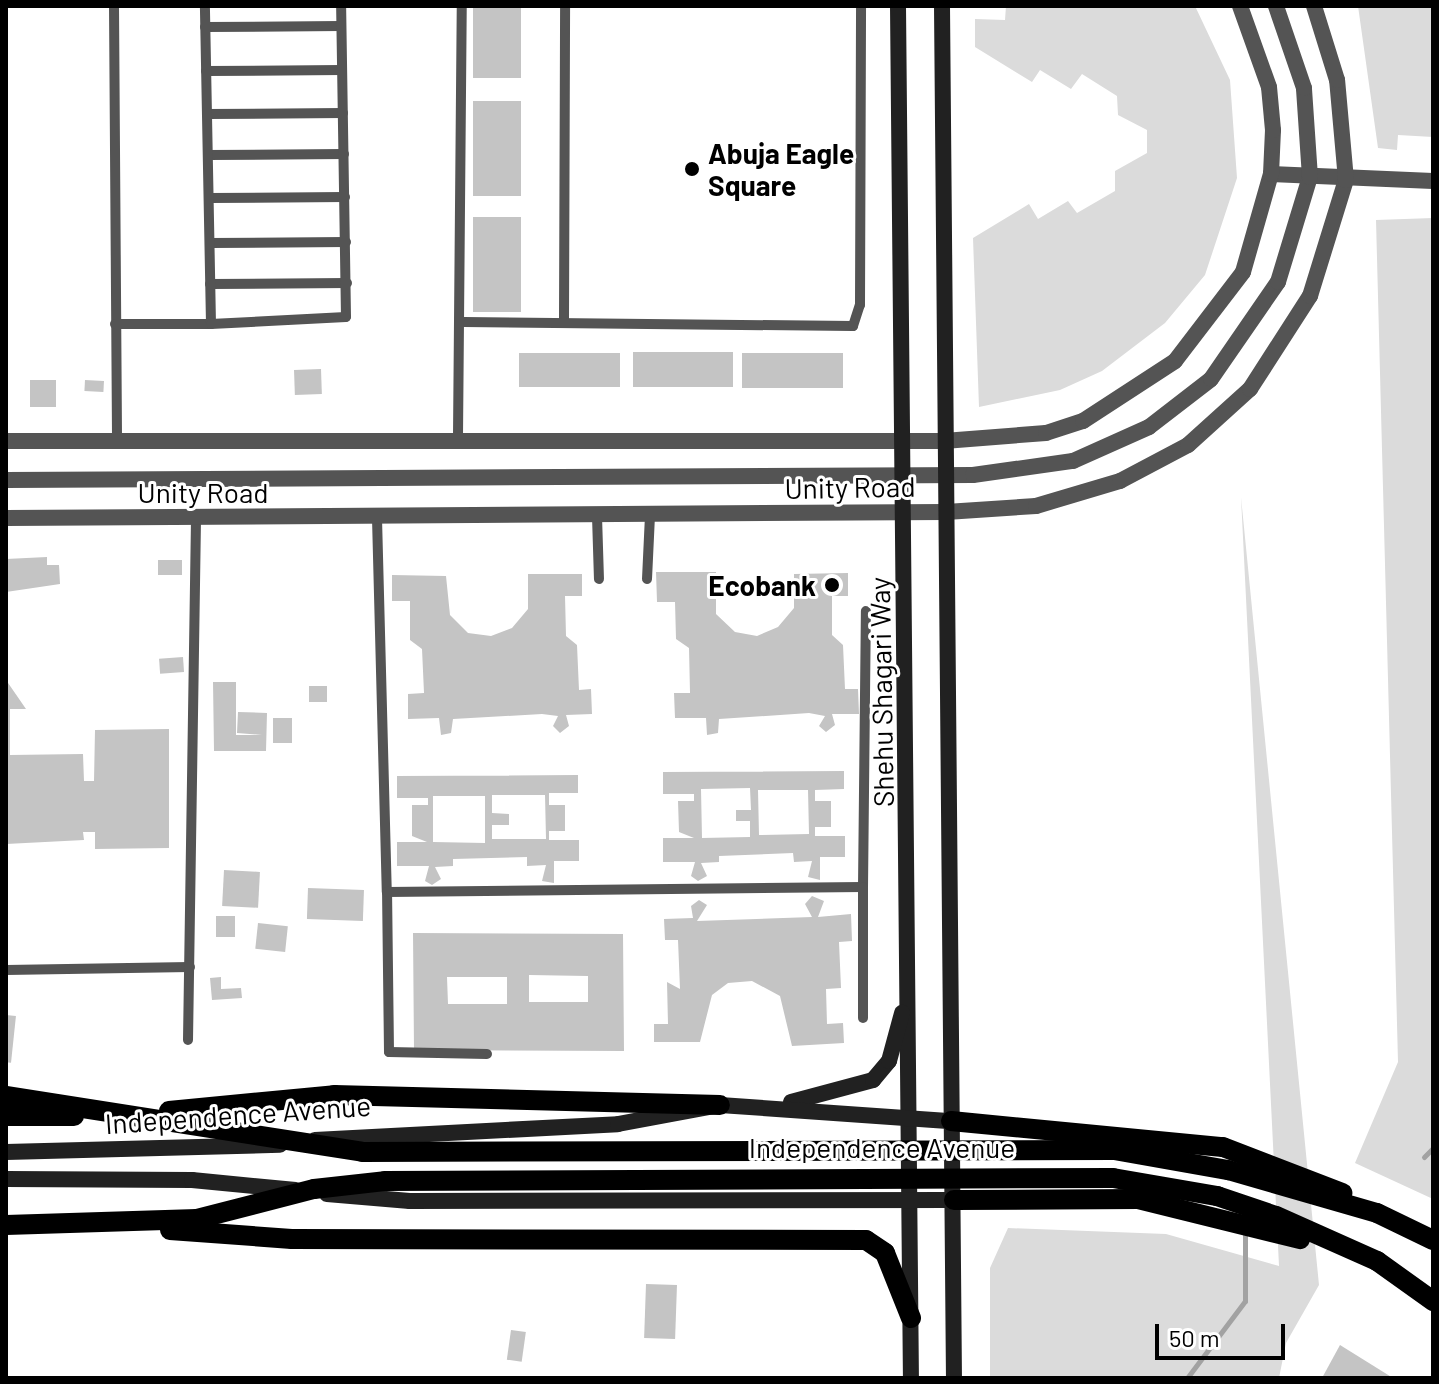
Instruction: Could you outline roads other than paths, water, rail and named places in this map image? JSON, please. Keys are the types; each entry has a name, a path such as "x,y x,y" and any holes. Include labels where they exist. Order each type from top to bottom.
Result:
{"main road":[{"name":"Shehu Shagari Way","path":"898,6 911,1378"},
{"path":"942,6 954,1378"},
{"path":"761,1106 839,1095 873,1080 894,1048 908,992"},
{"path":"6,1096 125,1116 193,1115 334,1095 720,1105"},
{"name":"Independence Avenue","path":"6,1152 193,1150 408,1131 618,1124 720,1105 761,1106 910,1128 952,1130"},
{"name":"Independence Avenue","path":"193,1115 324,1148 409,1153 1114,1150 1228,1170 1377,1213 1433,1240"},
{"name":"Independence Avenue","path":"6,1116 125,1116"},
{"path":"952,1130 1223,1147 1301,1173 1377,1213"},
{"name":"Independence Avenue","path":"198,1226 314,1189 415,1180 1113,1178 1217,1196 1377,1261 1433,1301"},
{"name":"Independence Avenue","path":"6,1179 192,1180 410,1201 954,1193"},
{"path":"954,1193 1138,1199 1225,1216 1377,1261"},
{"path":"6,1225 198,1226 410,1238 866,1240 885,1253 911,1318"}],"street":[{"name":"Unity Road","path":"6,441 458,436 944,441 1005,439 1083,421 1175,361 1243,272 1271,174 1269,87 1240,6"},
{"name":"Unity Road","path":"6,480 945,475 1073,461 1149,427 1192,395 1266,306 1310,177 1304,88 1276,6"},
{"name":"Unity Road","path":"6,518 904,513 946,512 1082,495 1188,445 1250,389 1294,327 1346,180 1337,80 1314,6"},
{"path":"1271,174 1346,180 1433,181"}],"lane":[{"path":"114,6 117,440"},
{"path":"205,6 211,324"},
{"path":"115,324 331,322 346,317 341,6"},
{"path":"458,436 464,322 462,6"},
{"path":"564,319 565,6"},
{"path":"464,322 564,319 853,326 860,305 861,6"},
{"path":"205,27 341,26"},
{"path":"206,71 342,70"},
{"path":"207,114 343,113"},
{"path":"208,155 344,154"},
{"path":"209,198 345,197"},
{"path":"210,243 346,242"},
{"path":"210,284 347,283"},
{"path":"647,579 650,515"},
{"path":"597,516 599,579"},
{"path":"188,1040 196,518"},
{"path":"377,518 389,1052 487,1054"},
{"path":"863,1018 866,611"},
{"path":"387,892 863,887"},
{"path":"6,970 190,967"}],"waterway":[{"path":"1424,1157 1433,1148"},
{"path":"1187,1378 1245,1301 1245,1232"}],"place":[{"name":"Abuja Eagle Square","path":"692,169"},
{"name":"Ecobank","path":"832,585"}]}
